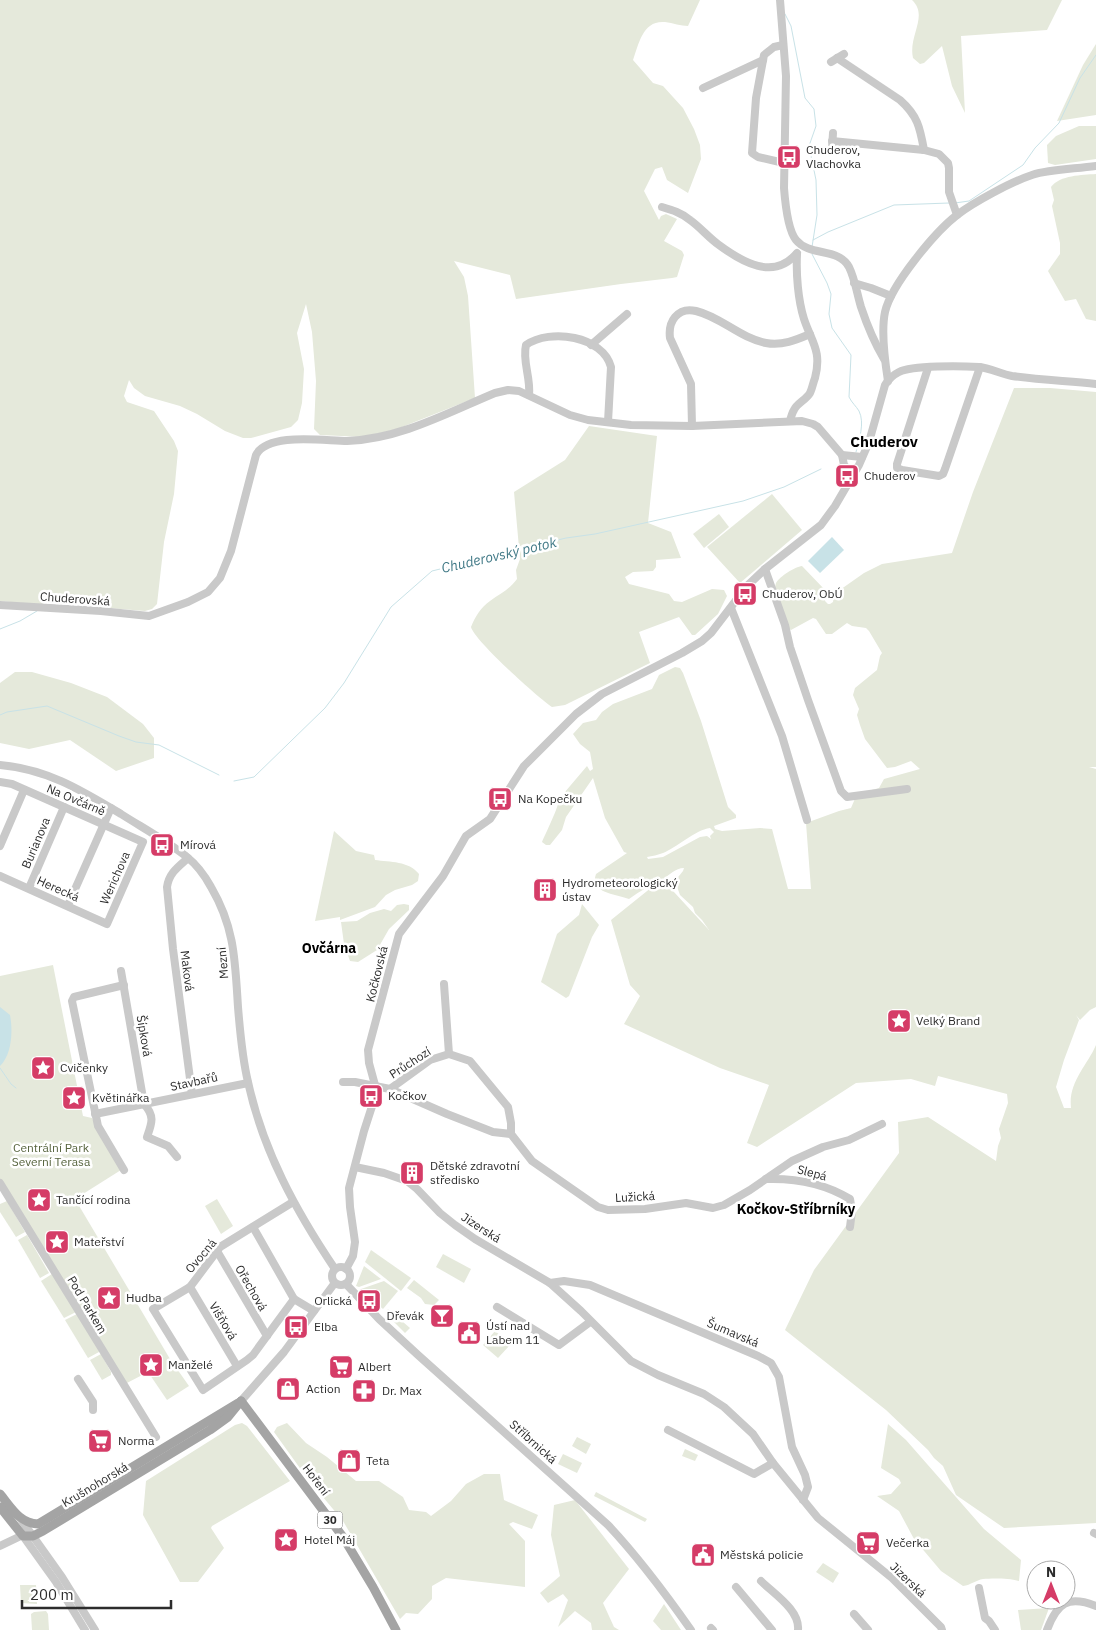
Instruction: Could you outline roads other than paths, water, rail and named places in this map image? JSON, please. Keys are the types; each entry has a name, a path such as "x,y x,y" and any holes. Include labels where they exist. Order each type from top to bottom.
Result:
{"main road":[{"name":"Krušnohorská","path":"29,1533 40,1528 241,1401"},
{"name":"Hoření","path":"241,1401 343,1537 396,1630"},
{"path":"0,1494 16,1520 40,1528"},
{"path":"0,1507 29,1533"}],"street":[{"path":"780,0 786,76 785,202 792,232 796,240 808,247 836,255 848,264 875,344 884,359"},
{"path":"783,45 774,47 767,52 763,60 756,98 752,153 758,157 784,163"},
{"path":"838,58 908,107 918,124 924,150"},
{"path":"703,88 763,60"},
{"path":"833,132 832,145 924,150 939,154 948,163 949,192 957,215"},
{"path":"888,381 884,359 885,313 891,296 904,275 940,231 957,215 997,192 1033,175 1096,166"},
{"path":"662,207 679,213 690,220 718,245 760,267 785,265 808,247"},
{"path":"790,421 794,409 809,394 815,377 818,352 801,307 796,263 797,254"},
{"path":"854,283 891,296"},
{"path":"692,426 691,384 670,338 669,331 673,319 678,313 684,310 696,311 755,340 766,343 787,343 810,334"},
{"path":"591,345 626,319"},
{"path":"608,422 611,367 609,358 601,350 569,336 545,338 532,341 526,345 524,353 530,387 529,395 570,415 588,420 631,425 692,426 802,421 813,424 850,458 854,475"},
{"path":"888,381 898,372 904,370 980,367 1010,376 1096,384"},
{"path":"928,368 897,468 939,476 943,474 945,469 980,367"},
{"name":"Kočkovská","path":"346,1268 353,1256 355,1242 349,1191 364,1131 375,1097 376,1085 369,1063 368,1050 399,934 443,876 466,836 490,819 524,766 557,732 602,694 702,641 711,633 747,586 765,569 821,525 854,475 850,458 869,442 888,381"},
{"name":"Chuderovská","path":"0,605 149,616 200,597 208,592 220,578 231,551 256,455 258,450 267,444 293,440 345,441 377,438 408,430 495,393 508,390 519,391 529,395"},
{"path":"765,569 785,625 790,648 804,690 841,791 846,797 907,789"},
{"path":"731,608 782,736 807,820"},
{"name":"Mezní","path":"0,765 17,766 39,771 58,779 111,808 188,858 207,880 231,932 241,1038 248,1083 266,1141 278,1172 293,1202 335,1269"},
{"name":"Na Ovčárně","path":"0,782 12,784 143,842"},
{"path":"0,846 24,790"},
{"name":"Burianova","path":"29,888 64,807"},
{"path":"68,906 111,808"},
{"name":"Werichova","path":"107,924 143,842"},
{"name":"Maková","path":"188,858 172,873 168,879 167,887 172,948 192,1094"},
{"name":"Herecká","path":"0,876 107,924"},
{"name":"Šípková","path":"122,971 144,1104"},
{"path":"444,984 449,1054"},
{"path":"124,985 87,993 74,997 72,1001 100,1131 124,1170"},
{"name":"Průchozí","path":"390,1089 430,1060 449,1054 470,1061 508,1107 511,1134"},
{"path":"343,1082 376,1085 390,1089 493,1132 511,1134"},
{"name":"Stavbařů","path":"95,1114 248,1083"},
{"path":"144,1104 150,1110 152,1121 147,1137 168,1146 177,1157"},
{"name":"Lužická","path":"511,1134 532,1161 598,1207 608,1210 658,1208 686,1203 717,1208 732,1201 781,1167 803,1155 849,1140 882,1124"},
{"name":"Jizerská","path":"355,1168 384,1173 407,1181 440,1214 455,1225 475,1239 550,1283 631,1361 658,1375 704,1394 724,1406 753,1434 773,1464 818,1518 892,1578 942,1630"},
{"name":"Slepá","path":"766,1179 796,1179 841,1193 850,1199 852,1211 850,1227"},
{"name":"Pod Parkem","path":"0,1183 156,1437"},
{"name":"Ovocná","path":"236,1366 203,1390 153,1309 190,1287 220,1247 293,1202"},
{"path":"253,1227 294,1299 314,1311"},
{"name":"Ořechová","path":"217,1251 267,1336"},
{"path":"346,1268 350,1276 346,1284 341,1286 334,1284 331,1275 335,1269 346,1268"},
{"name":"Šumavská","path":"550,1283 564,1281 590,1285 751,1353 770,1363 779,1376 792,1447 805,1475 808,1487 803,1500"},
{"name":"Krušnohorská","path":"241,1401 279,1358 334,1284"},
{"name":"Stříbrnická","path":"346,1284 401,1339 608,1525 652,1575 691,1630"},
{"name":"Višňová","path":"190,1287 236,1366"},
{"path":"236,1366 253,1355 294,1299"},
{"path":"497,1307 559,1345 590,1322"},
{"path":"78,1379 93,1402 92,1410"},
{"path":"668,1430 754,1474 773,1464"},
{"path":"4,1544 12,1534 16,1520"},
{"path":"40,1528 45,1552"},
{"path":"4,1544 29,1533"},
{"path":"29,1533 31,1546 56,1582 85,1630"},
{"path":"29,1533 45,1552 95,1630"},
{"path":"4,1544 22,1542 31,1546"},
{"path":"761,1581 790,1609 798,1622 798,1630"},
{"path":"736,1587 772,1630"},
{"path":"979,1588 985,1618 990,1621 995,1630"},
{"path":"1047,1630 1052,1615 1060,1605 1072,1600 1080,1600 1096,1606"},
{"path":"854,1614 868,1630"}],"water":[{"path":"832,537 844,550 820,573 808,561"},
{"path":"0,1007 10,1015 11,1042 7,1055 0,1066"}],"waterway":[{"name":"Chuderovský potok","path":"785,14 791,26 805,98 814,109 816,126 809,146 816,180 817,215 812,247"},
{"path":"955,203 969,201 1023,165 1035,148 1059,123 1080,78 1096,55"},
{"path":"813,240 894,205 949,203"},
{"name":"Chuderovský potok","path":"812,254 831,294 829,314 832,328 851,355 849,397 861,416 861,432 856,452"},
{"name":"Chuderovský potok","path":"234,781 254,777 325,708 344,683 391,607 432,571 566,538 595,534 743,501 784,487 821,469"},
{"path":"0,629 20,621 37,611"},
{"name":"Chuderovský potok","path":"0,715 7,712 47,706 136,742 159,745 219,775"},
{"path":"0,1068 16,1088"}],"place":[{"name":"Chuderov, Vlachovka","path":"789,157"},
{"name":"Chuderov","path":"847,476"},
{"name":"Chuderov, ObÚ","path":"745,594"},
{"name":"Na Kopečku","path":"500,799"},
{"name":"Mírová","path":"162,845"},
{"name":"Hydrometeorologický ústav","path":"545,890"},
{"name":"Velký Brand","path":"899,1021"},
{"name":"Cvičenky","path":"43,1068"},
{"name":"Kočkov","path":"371,1096"},
{"name":"Květinářka","path":"74,1098"},
{"name":"Dětské zdravotní středisko","path":"412,1173"},
{"name":"Tančící rodina","path":"39,1200"},
{"name":"Mateřství","path":"57,1242"},
{"name":"Hudba","path":"109,1298"},
{"name":"Orlická","path":"369,1301"},
{"name":"Dřevák","path":"442,1316"},
{"name":"Elba","path":"296,1327"},
{"name":"Ústí nad Labem 11","path":"469,1333"},
{"name":"Manželé","path":"151,1365"},
{"name":"Albert","path":"341,1367"},
{"name":"Action","path":"288,1389"},
{"name":"Dr. Max","path":"364,1391"},
{"name":"Norma","path":"100,1441"},
{"name":"Teta","path":"349,1461"},
{"name":"Hotel Máj","path":"286,1540"},
{"name":"Večerka","path":"868,1543"},
{"name":"Městská policie","path":"703,1555"}],"district":[{"name":"Chuderov","path":"884,442"},
{"name":"Ovčárna","path":"329,948"},
{"name":"Kočkov-Stříbrníky","path":"796,1209"}],"park label":[{"name":"Centrální Park Severní Terasa","path":"51,1155"}]}
